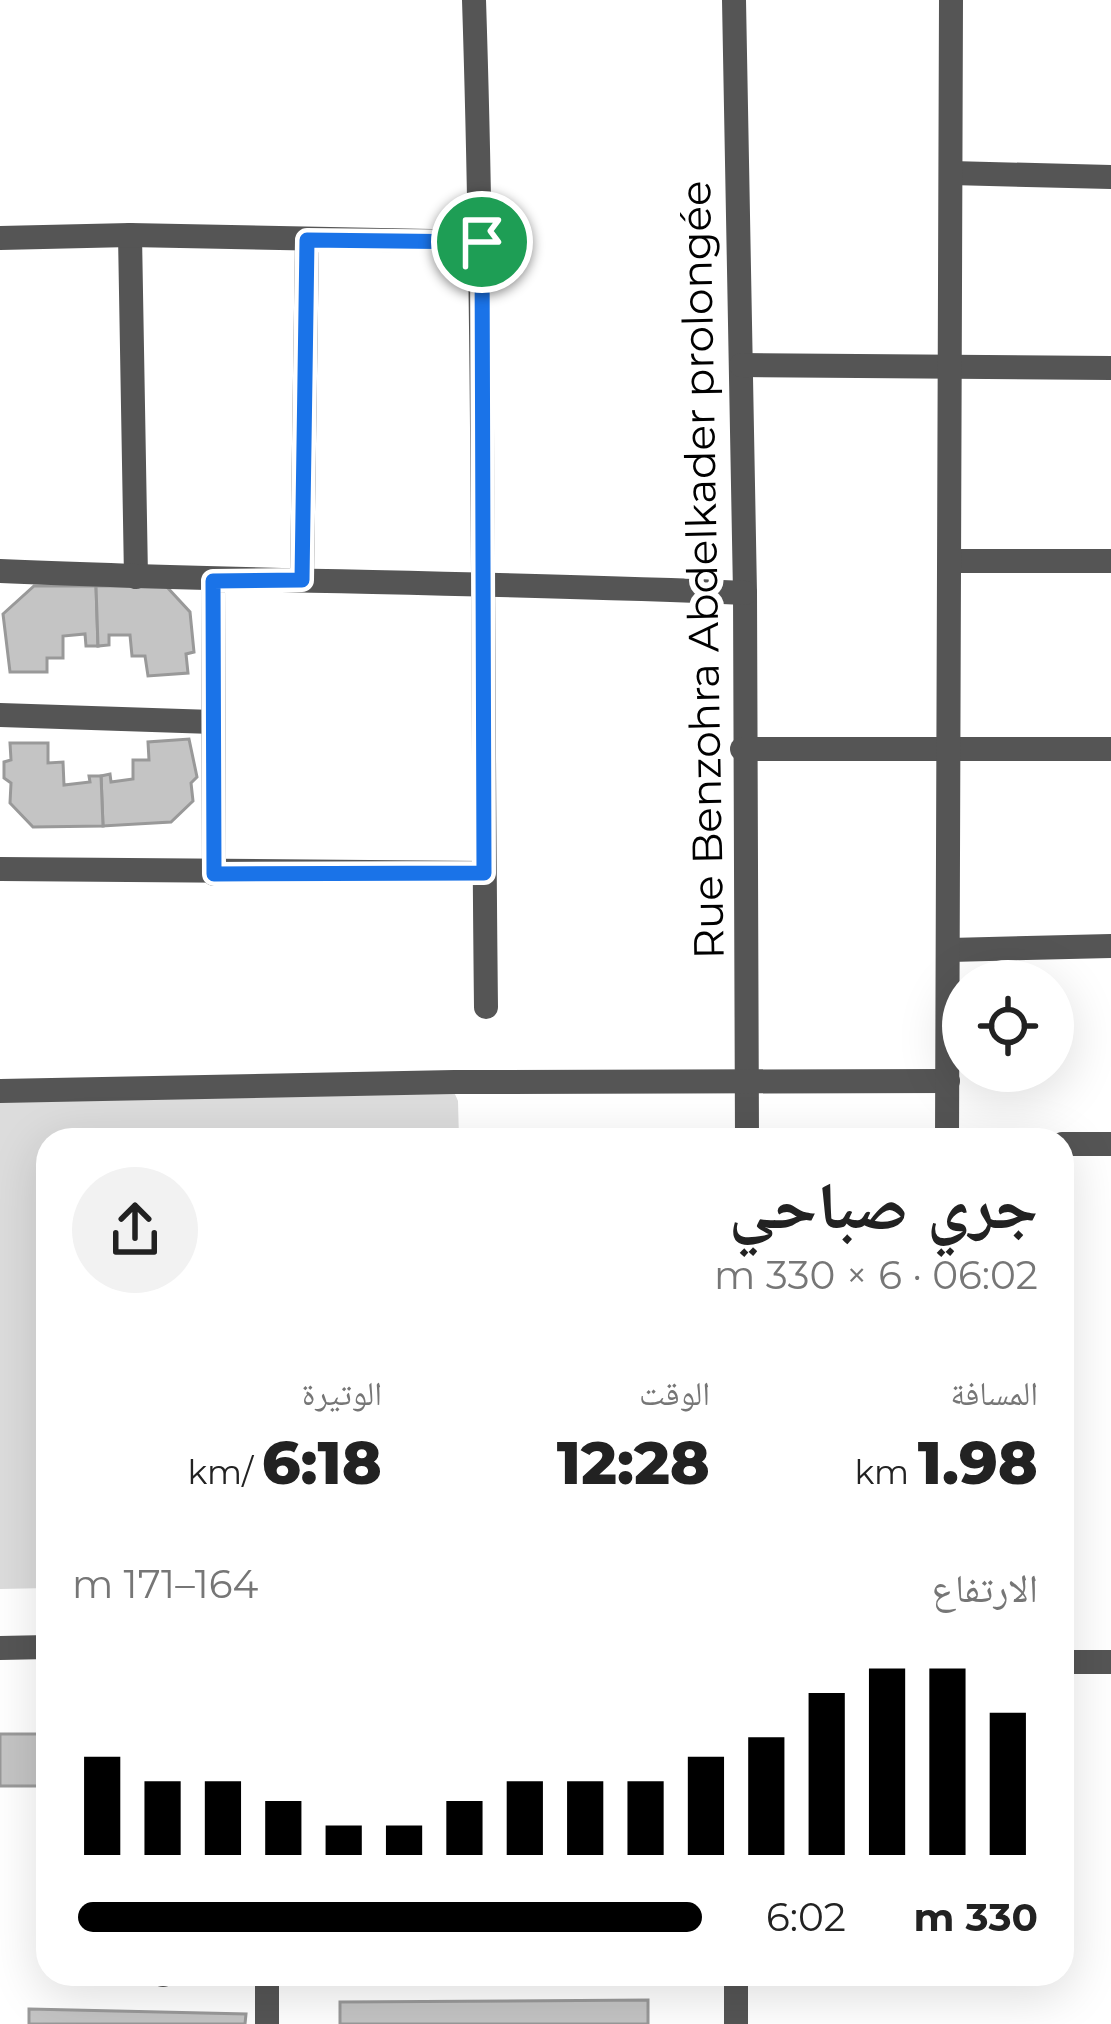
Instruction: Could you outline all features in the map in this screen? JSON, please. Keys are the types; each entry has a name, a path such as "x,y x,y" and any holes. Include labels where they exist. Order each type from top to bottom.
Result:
{"street":[{"path":"474,0 482,242 480,581 486,1007"},
{"name":"Rue Benzohra Abdelkader prolongée","path":"734,0 745,593 747,1128"},
{"path":"950,960 951,0"},
{"path":"951,172 1111,177"},
{"path":"0,238 130,235 482,242"},
{"path":"130,235 136,577"},
{"path":"302,580 307,240"},
{"path":"741,365 1111,368"},
{"path":"951,561 1111,561"},
{"path":"0,571 213,581 480,581 745,593"},
{"path":"213,581 214,874"},
{"path":"0,715 213,722"},
{"path":"742,749 1111,748"},
{"path":"0,868 214,874 484,873"},
{"path":"950,950 1111,946"},
{"path":"0,1091 747,1080 942,1082"},
{"path":"947,1128 948,1092"},
{"path":"1074,1144 1111,1144"},
{"path":"0,1648 36,1647"},
{"path":"1074,1662 1111,1662"},
{"path":"267,1986 267,2024"},
{"path":"736,1986 736,2024"}],"shaded area":[{"path":"451,1085 458,1101 459,1128 36,1128 36,1588 0,1589 0,1102"}],"building":[{"path":"34,586 96,586 98,646 86,646 85,634 63,636 63,658 47,658 47,672 10,672 3,614"},
{"path":"96,586 166,586 190,612 194,652 186,654 188,673 148,676 145,656 132,656 130,635 109,635 109,645 98,646"},
{"path":"189,739 197,777 191,783 193,801 171,822 103,826 101,776 110,774 111,782 133,779 133,760 149,760 148,742"},
{"path":"10,743 48,743 48,763 63,762 64,785 101,776 103,826 33,827 10,803 11,783 4,778 4,762 11,760"},
{"path":"0,1734 36,1734 36,1786 0,1786"},
{"path":"648,2000 648,2024 340,2024 340,2002"},
{"path":"29,2009 246,2014 245,2024 29,2024"}],"route":[{"path":"307,240 482,242 484,873 214,874 213,581 302,580 307,240"}]}
